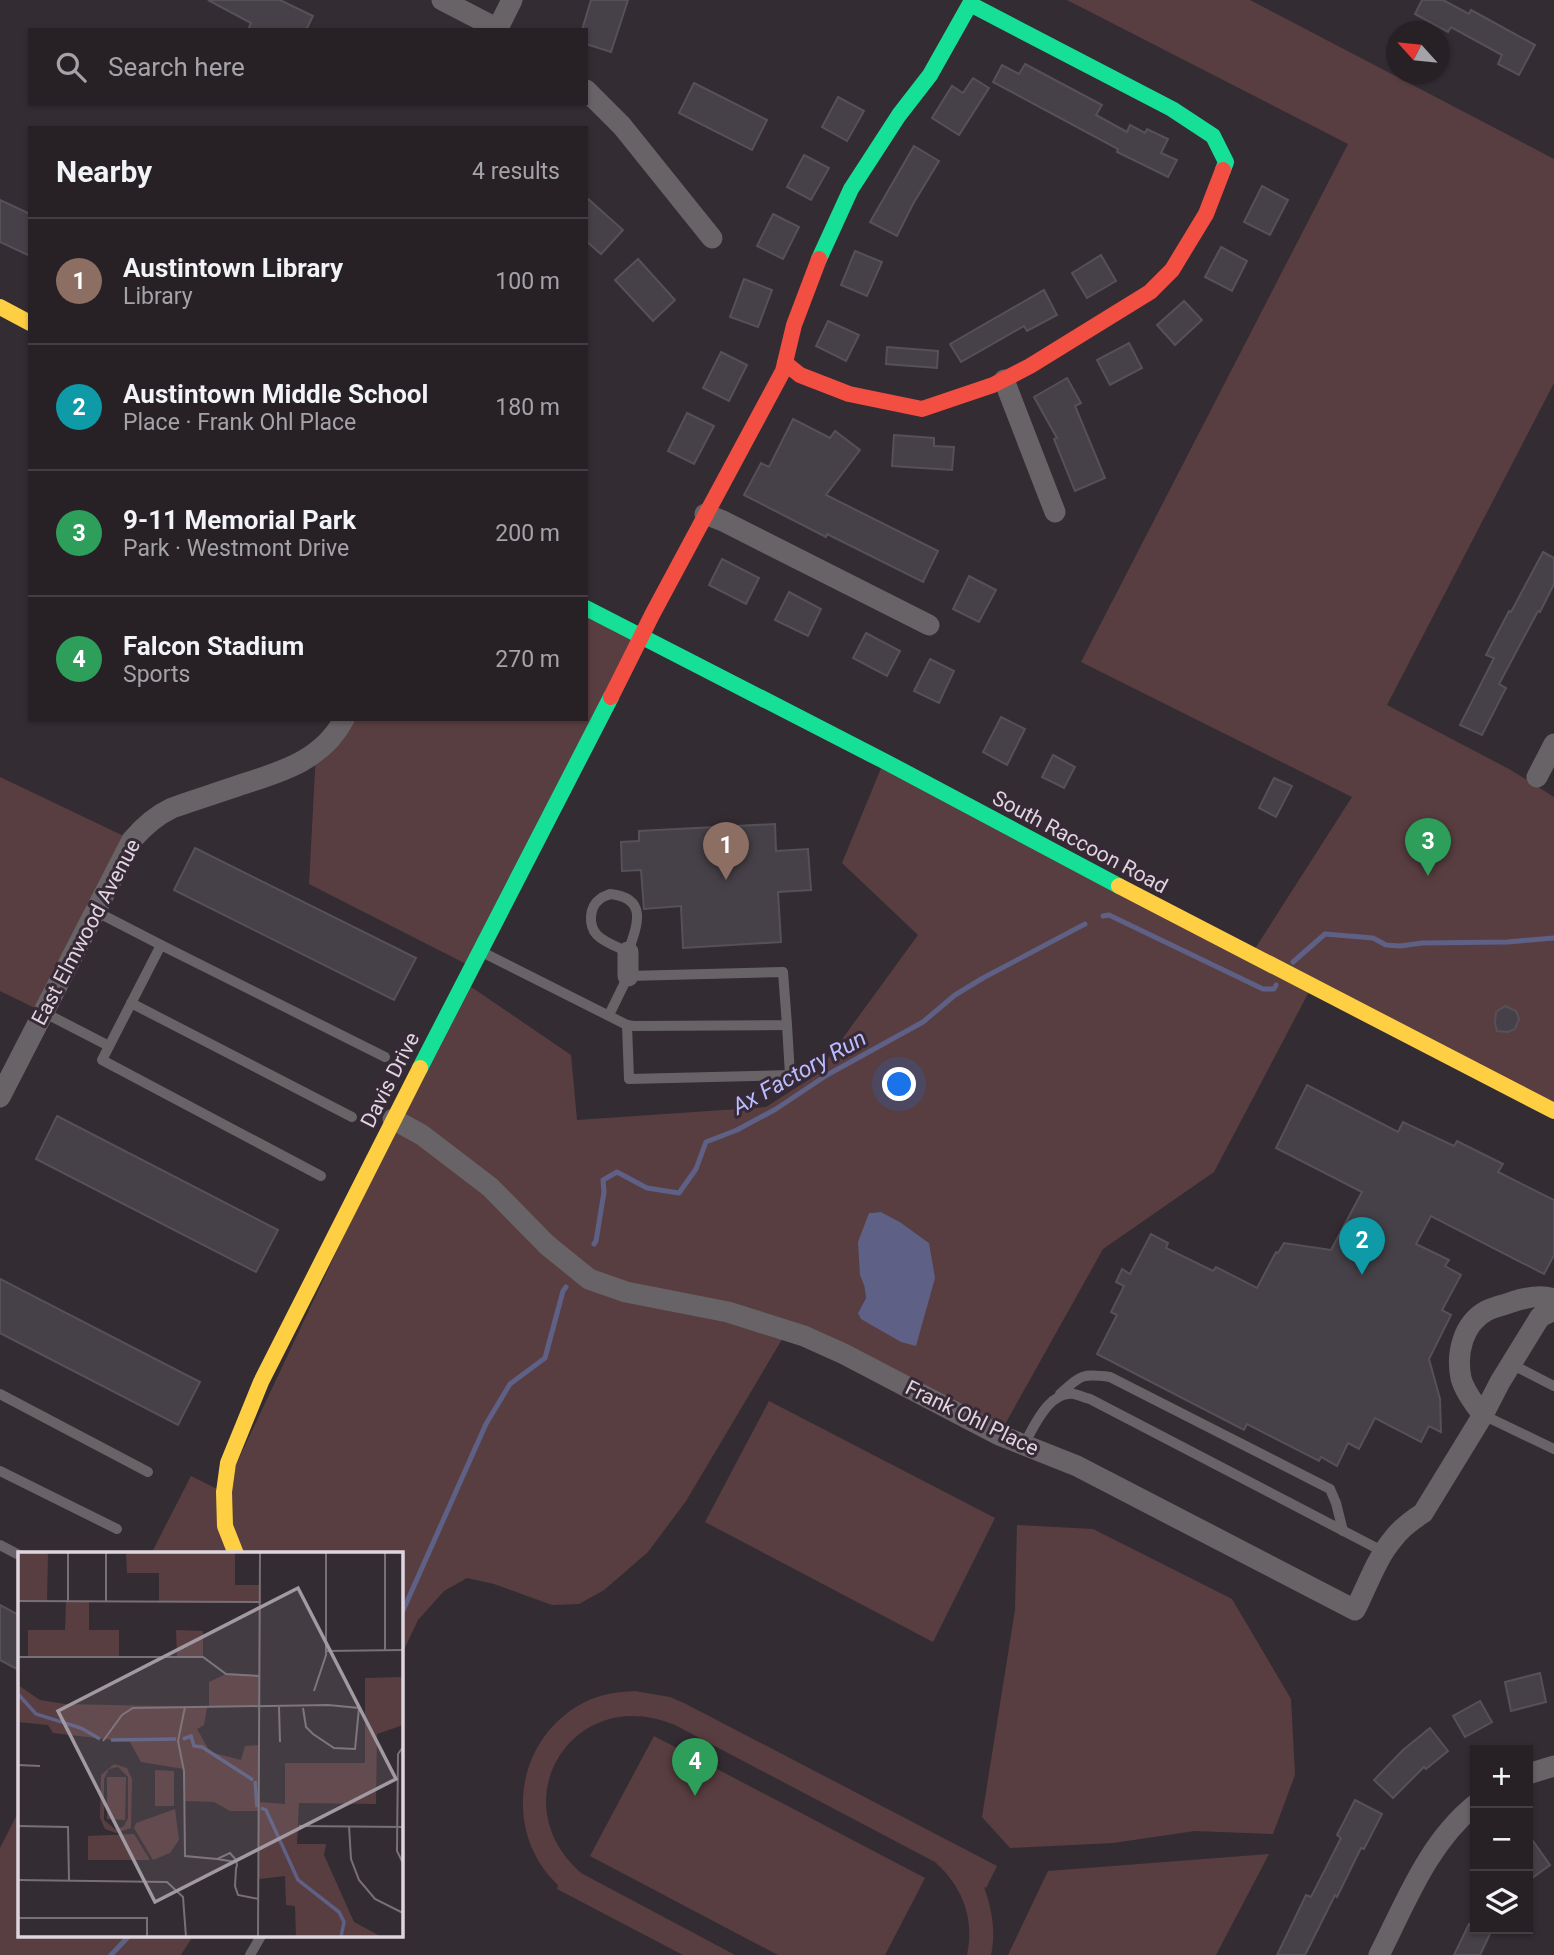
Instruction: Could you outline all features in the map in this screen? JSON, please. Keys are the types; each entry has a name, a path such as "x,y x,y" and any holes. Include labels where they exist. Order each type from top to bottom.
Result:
{"street":[{"path":"442,0 497,28"},
{"path":"499,28 512,0"},
{"path":"785,363 800,375 849,394 922,409 993,385 1030,366 1150,292 1172,270 1206,214 1226,162 1213,136 1172,109 971,2"},
{"name":"Davis Drive","path":"235,1552 225,1525 224,1492 228,1463 261,1382 393,1119 705,514 783,371 799,314 851,189 930,75 971,2"},
{"path":"588,92 622,127 712,238"},
{"path":"0,307 28,322"},
{"path":"1004,380 1055,512"},
{"path":"705,514 929,625"},
{"name":"South Raccoon Road","path":"588,609 1554,1111"},
{"name":"East Elmwood Avenue","path":"0,1097 132,840 145,824 172,807 296,766 316,753 343,721"},
{"path":"1537,777 1554,744"},
{"path":"628,952 628,976"},
{"name":"Frank Ohl Place","path":"393,1119 422,1135 490,1187 547,1245 589,1279 626,1292 728,1312 804,1336 855,1359 999,1435 1077,1466 1355,1610 1392,1539 1423,1513 1540,1317 1554,1310"},
{"path":"1483,1415 1475,1406 1461,1379 1460,1348 1469,1326 1486,1311 1525,1298 1554,1299"},
{"path":"1533,1772 1554,1766"},
{"path":"1379,1955 1426,1863 1440,1841 1471,1808"}],"lane":[{"path":"610,894 623,895 633,902 638,914 637,927 628,952 596,934 590,922 592,909 599,899 610,894"},
{"path":"95,911 385,1057"},
{"path":"161,945 102,1060 321,1176"},
{"path":"480,951 627,1025 787,1024"},
{"path":"609,1015 628,976 783,972 790,1076 629,1079 627,1025"},
{"path":"131,1003 352,1117"},
{"path":"43,1012 109,1046"},
{"path":"1511,1364 1554,1386"},
{"path":"1024,1444 1046,1408 1078,1378 1092,1374 1110,1377 1330,1489 1343,1531"},
{"path":"1058,1396 1072,1393 1090,1399 1384,1552"},
{"path":"0,1394 148,1472"},
{"path":"1483,1415 1554,1449"},
{"path":"0,1471 117,1529"},
{"path":"0,1545 18,1554"},
{"path":"250,1955 260,1938"}],"shaded area":[{"path":"1067,0 1250,0 1386,71 1386,84 1411,84 1554,159 1554,383 1387,705 1509,769 1554,797 1554,1111 1312,986 1214,1172 1103,1249 999,1435 787,1331 686,1501 648,1552 604,1590 579,1604 552,1605 494,1584 467,1578 444,1591 418,1620 402,1654 402,1552 152,1552 191,1476 223,1492 464,982 571,1055 577,1120 766,1107 816,1075 918,935 842,863 884,761 1251,955 1352,797 1081,662 1348,144","holes":["881,1212 929,1243 858,1313 866,1298 864,1285 869,1213"]},
{"path":"588,609 642,637 472,967 309,884 316,753 342,721 588,721"},
{"path":"0,777 132,840 43,1012 0,991"},
{"path":"769,1401 995,1518 933,1642 705,1522"},
{"path":"1017,1525 1093,1529 1232,1599 1291,1699 1295,1775 1273,1834 1195,1831 1113,1843 1010,1848 982,1817 1015,1610"},
{"path":"635,1691 670,1697 686,1704 997,1866 986,1888 984,1887 992,1921 991,1955 967,1955 969,1928 964,1904 953,1881 935,1862 675,1725 639,1716 606,1720 579,1734 559,1756 548,1783 547,1813 557,1844 581,1873 735,1955 683,1955 557,1889 558,1885 540,1863 529,1839 523,1814 524,1788 530,1762 543,1739 560,1719 583,1703 609,1694"},
{"path":"654,1736 925,1878 885,1955 778,1955 590,1856"},
{"path":"18,1813 18,1938 192,1938 181,1955 0,1955 0,1848"},
{"path":"1269,1854 1216,1955 1008,1955 1048,1871"}],"water":[{"path":"881,1212 929,1243 935,1278 916,1346 901,1342 861,1319 858,1313 866,1298 860,1275 858,1242 869,1213"}],"building":[{"path":"208,0 280,0 313,16 307,28 249,28 251,23"},
{"path":"591,0 628,0 611,52 588,45 588,28 583,28"},
{"path":"1422,0 1443,0 1469,14 1471,10 1535,45 1519,75 1498,64 1502,55 1451,27 1449,30 1449,21 1428,21 1415,14"},
{"path":"1025,64 1102,105 1096,115 1127,132 1130,125 1145,133 1147,129 1168,139 1161,153 1177,160 1168,177 1117,152 1118,149 993,82 1002,65 1019,74"},
{"path":"973,78 989,88 959,135 932,118 952,86 963,93"},
{"path":"694,83 767,120 752,150 679,113"},
{"path":"838,97 864,111 847,141 822,127"},
{"path":"914,146 939,161 897,236 870,222"},
{"path":"804,155 829,168 811,200 787,187"},
{"path":"1262,186 1288,200 1270,235 1244,222"},
{"path":"588,199 623,230 601,254 588,243"},
{"path":"0,200 28,213 28,255 0,242"},
{"path":"773,214 799,227 783,259 757,246"},
{"path":"1221,247 1247,261 1232,291 1205,277"},
{"path":"855,251 882,262 867,296 841,285"},
{"path":"1101,255 1116,281 1087,298 1072,273"},
{"path":"638,259 675,300 653,321 615,280"},
{"path":"744,279 772,290 758,327 730,317"},
{"path":"1044,290 1057,315 1027,331 1024,326 961,362 950,344"},
{"path":"1184,301 1202,320 1175,345 1157,325"},
{"path":"828,321 859,335 846,361 816,346"},
{"path":"1129,343 1142,368 1110,385 1097,360"},
{"path":"887,347 938,351 937,368 886,364"},
{"path":"721,352 747,365 729,401 703,388"},
{"path":"1067,378 1081,403 1075,406 1105,478 1075,491 1054,439 1057,438 1034,397"},
{"path":"687,413 714,426 694,464 668,451"},
{"path":"793,419 830,438 835,431 860,450 826,495 938,551 923,582 744,495 761,463 769,467"},
{"path":"894,435 934,438 934,446 954,447 952,470 892,466"},
{"path":"1543,552 1554,558 1554,584 1499,684 1506,688 1482,735 1460,725 1494,658 1486,655"},
{"path":"722,559 759,578 746,604 709,585"},
{"path":"969,576 996,590 979,622 953,609"},
{"path":"789,592 821,609 808,636 775,620"},
{"path":"866,633 900,651 887,676 853,658"},
{"path":"930,659 954,671 939,703 914,691"},
{"path":"1001,717 1025,729 1007,765 983,752"},
{"path":"1053,755 1075,767 1064,788 1042,777"},
{"path":"1274,778 1292,786 1276,817 1259,808"},
{"path":"775,824 776,851 808,849 811,890 778,892 781,942 683,948 681,906 644,909 641,870 622,871 621,842 639,841 639,831"},
{"path":"195,848 416,958 394,1000 174,890"},
{"path":"1505,1006 1516,1011 1519,1019 1515,1029 1508,1032 1497,1031 1496,1012"},
{"path":"1307,1085 1398,1132 1403,1122 1454,1146 1457,1141 1503,1164 1498,1172 1554,1200 1554,1255 1544,1274 1431,1216 1416,1244 1449,1260 1445,1266 1461,1275 1442,1310 1451,1315 1429,1359 1440,1399 1441,1432 1429,1426 1421,1442 1375,1418 1359,1449 1348,1443 1337,1466 1321,1457 1319,1461 1247,1424 1244,1430 1097,1354 1117,1315 1111,1312 1124,1286 1116,1282 1122,1269 1130,1274 1151,1234 1168,1243 1166,1248 1213,1271 1216,1267 1257,1288 1276,1252 1278,1253 1284,1243 1331,1250 1362,1192 1276,1148"},
{"path":"57,1116 278,1230 256,1272 36,1159"},
{"path":"0,1279 200,1382 178,1425 0,1333"},
{"path":"0,1605 18,1614 18,1669 0,1660"},
{"path":"1540,1673 1546,1702 1511,1711 1505,1682"},
{"path":"1480,1701 1492,1722 1465,1737 1453,1716"},
{"path":"1430,1728 1448,1751 1426,1769 1424,1767 1393,1798 1374,1780 1403,1750"},
{"path":"1355,1800 1382,1814 1364,1849 1361,1848 1337,1897 1335,1895 1305,1955 1277,1955 1306,1895 1311,1897 1341,1838 1337,1835"},
{"path":"1533,1841 1550,1865 1533,1877"},
{"path":"1469,1924 1470,1934 1490,1934 1480,1955 1454,1955"}],"waterway":[{"name":"Ax Factory Run","path":"1103,916 1109,915 1263,989 1274,989 1276,985"},
{"name":"Ax Factory Run","path":"594,1244 604,1192 603,1180 617,1172 647,1188 679,1193 696,1169 706,1142 737,1130 776,1109 827,1075 923,1022 955,995 983,978 1085,924"},
{"name":"Ax Factory Run","path":"1293,962 1325,934 1373,938 1386,945 1400,946 1554,938"},
{"name":"Ax Factory Run","path":"402,1613 486,1424 510,1384 545,1358 566,1287"},
{"name":"Ax Factory Run","path":"111,1955 127,1938"}],"traffic: fast":[{"path":"819,259 851,189 899,115 930,75 970,4 1172,109 1213,136 1226,162 1223,170"},
{"path":"588,609 884,761 1119,886"},
{"path":"420,1068 611,697"}],"traffic: slow":[{"path":"0,307 28,322"},
{"path":"1119,886 1554,1111"},
{"path":"235,1552 225,1526 224,1492 228,1463 261,1382 420,1068"}],"traffic: jam":[{"path":"785,363 800,375 849,394 922,409 993,385 1030,366 1150,292 1172,270 1206,214 1223,170"},
{"path":"611,697 783,371 794,325 819,259"}],"place":[{"name":"9-11 Memorial Park","path":"1428,876"},
{"name":"Austintown Library","path":"726,880"},
{"name":"Austintown Middle School","path":"1362,1275"},
{"name":"Falcon Stadium","path":"695,1796"}]}
